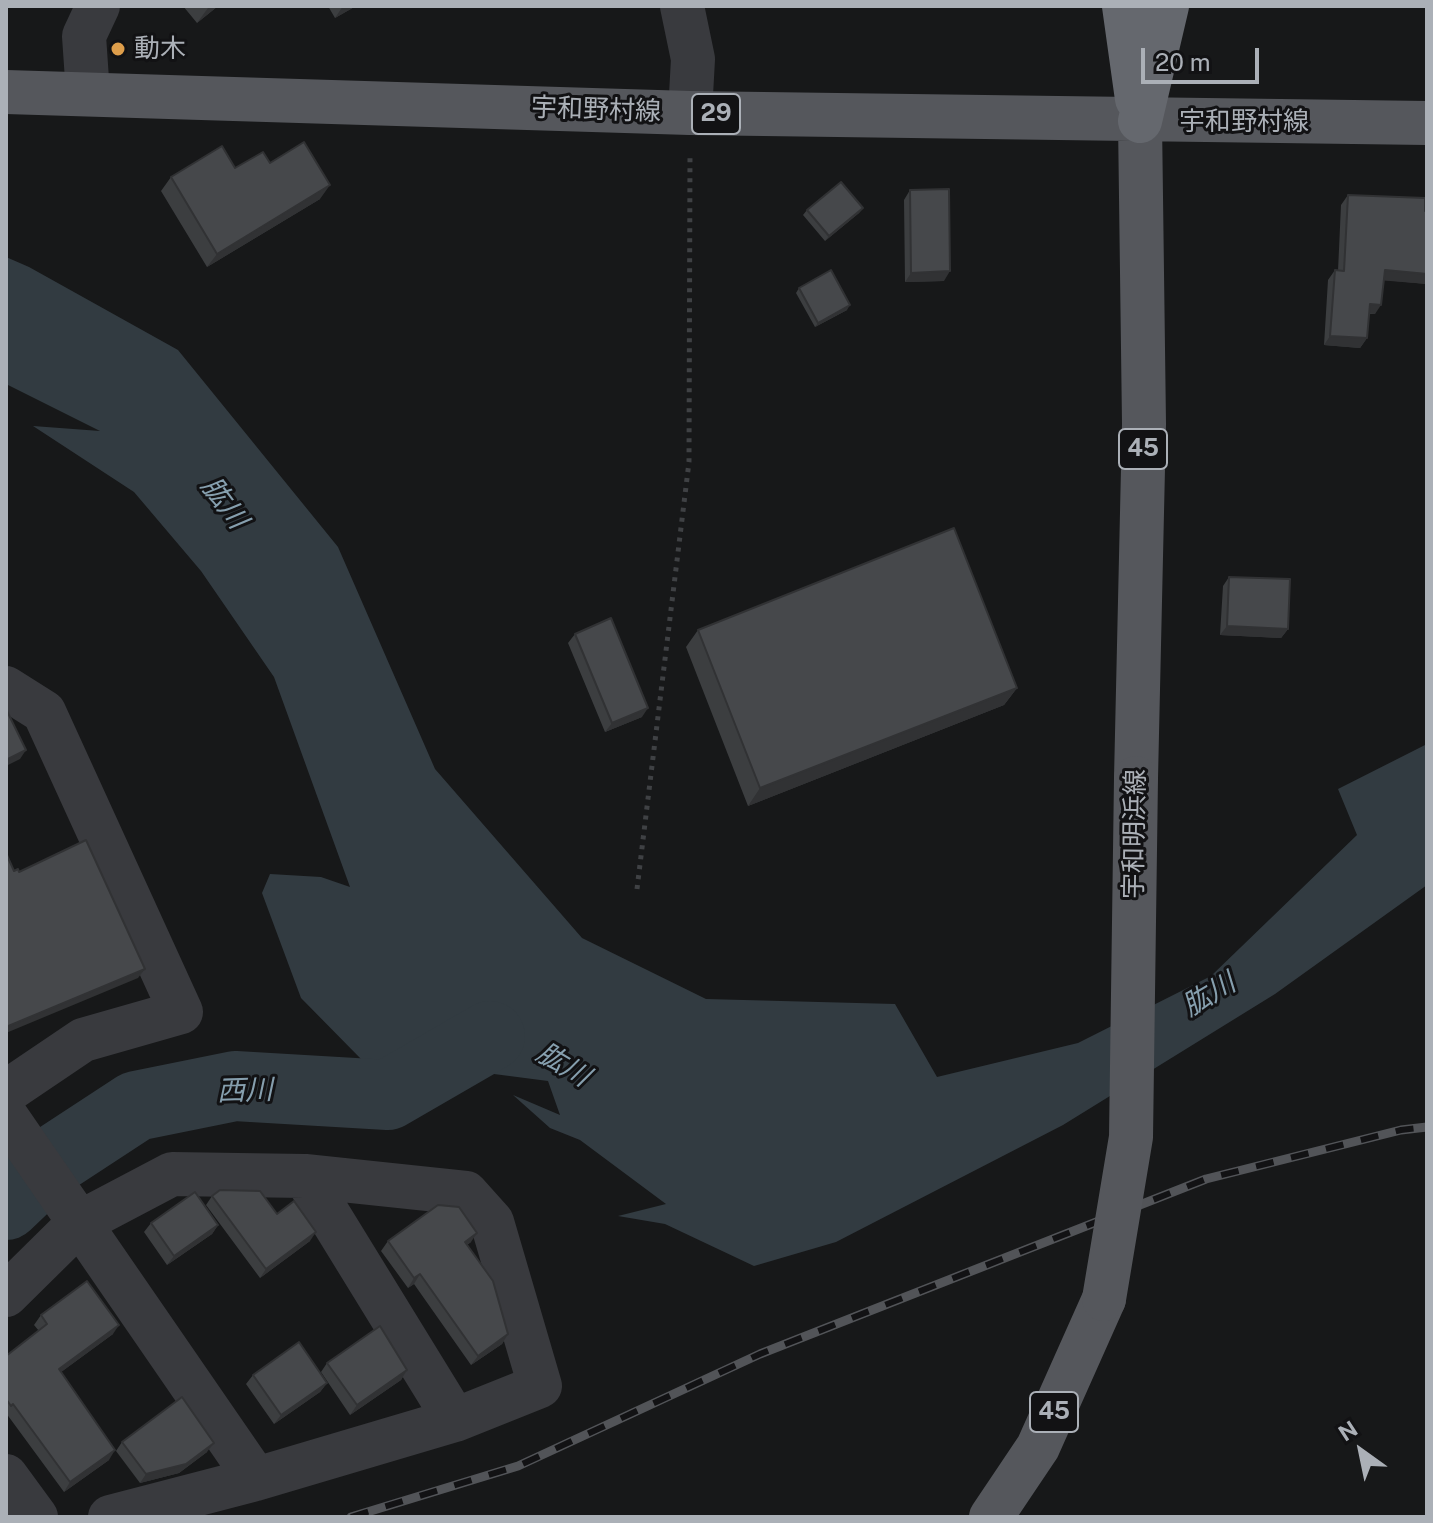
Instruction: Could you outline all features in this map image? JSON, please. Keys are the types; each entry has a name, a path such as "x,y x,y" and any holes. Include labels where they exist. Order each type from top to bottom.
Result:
{"highway":[{"path":"1124,6 1140,121"},
{"path":"1140,121 1167,6"}],"main road":[{"name":"宇和野村線","path":"6,92 690,113 1427,123"},
{"name":"宇和明浜線","path":"991,1517 1038,1447 1104,1299 1131,1137 1144,424 1140,121"}],"street":[{"path":"88,94 84,36 98,6"},
{"path":"682,6 693,59 690,113"},
{"path":"6,688 44,712 181,1012 83,1040 6,1092"},
{"path":"15,1129 256,1479"},
{"path":"6,1295 68,1206 172,1174 305,1176 466,1193 492,1222 540,1386 455,1420 256,1479 110,1517"},
{"path":"305,1176 455,1420"},
{"path":"6,1476 36,1517"}],"path":[{"path":"637,889 689,462 690,113"}],"water":[{"name":"肱川","path":"6,257 178,350 338,547 435,769 582,938 706,999 895,1004 937,1077 1078,1043 1211,976 1357,835 1338,789 1427,744 1427,885 1275,994 1063,1125 836,1242 754,1266 665,1224 618,1216 666,1204 580,1140 550,1128 513,1095 560,1115 548,1081 463,1070 420,1090 361,1059 301,998 262,893 270,874 321,877 350,887 274,677 201,571 134,492 33,426 100,431 6,384"}],"building":[{"path":"304,142 330,185 217,254 171,177 222,146 235,168 263,152 270,163"},
{"path":"841,182 863,208 829,236 807,210"},
{"path":"949,189 950,271 911,273 910,190"},
{"path":"1348,195 1425,198 1427,211 1427,274 1385,270 1381,305 1370,304 1367,338 1330,336 1335,270 1344,271"},
{"path":"831,270 850,305 818,323 799,288"},
{"path":"954,528 1017,688 760,788 698,630"},
{"path":"1229,577 1290,579 1288,629 1227,626"},
{"path":"611,618 648,708 612,723 575,634"},
{"path":"6,709 26,750 6,760"},
{"path":"86,840 145,969 6,1027 6,853 14,871 18,869 19,872"},
{"path":"220,1190 260,1191 277,1214 294,1201 316,1232 266,1269 212,1196"},
{"path":"195,1192 218,1225 174,1256 151,1223"},
{"path":"438,1205 459,1207 477,1233 465,1242 493,1281 508,1334 478,1356 420,1274 414,1278 388,1241"},
{"path":"87,1281 119,1325 59,1369 115,1450 70,1482 13,1404 11,1406 6,1399 6,1356 47,1324 41,1315"},
{"path":"380,1326 407,1370 357,1405 327,1363"},
{"path":"299,1342 327,1383 281,1415 253,1375"},
{"path":"182,1397 214,1443 186,1464 146,1474 122,1442"}],"waterway":[{"name":"西川","path":"6,1205 52,1161 136,1106 235,1086 388,1095 490,1036"}],"railway":[{"path":"351,1517 518,1466 760,1354 1206,1179 1401,1130 1427,1127"}],"place":[{"name":"動木","path":"118,49"}]}
